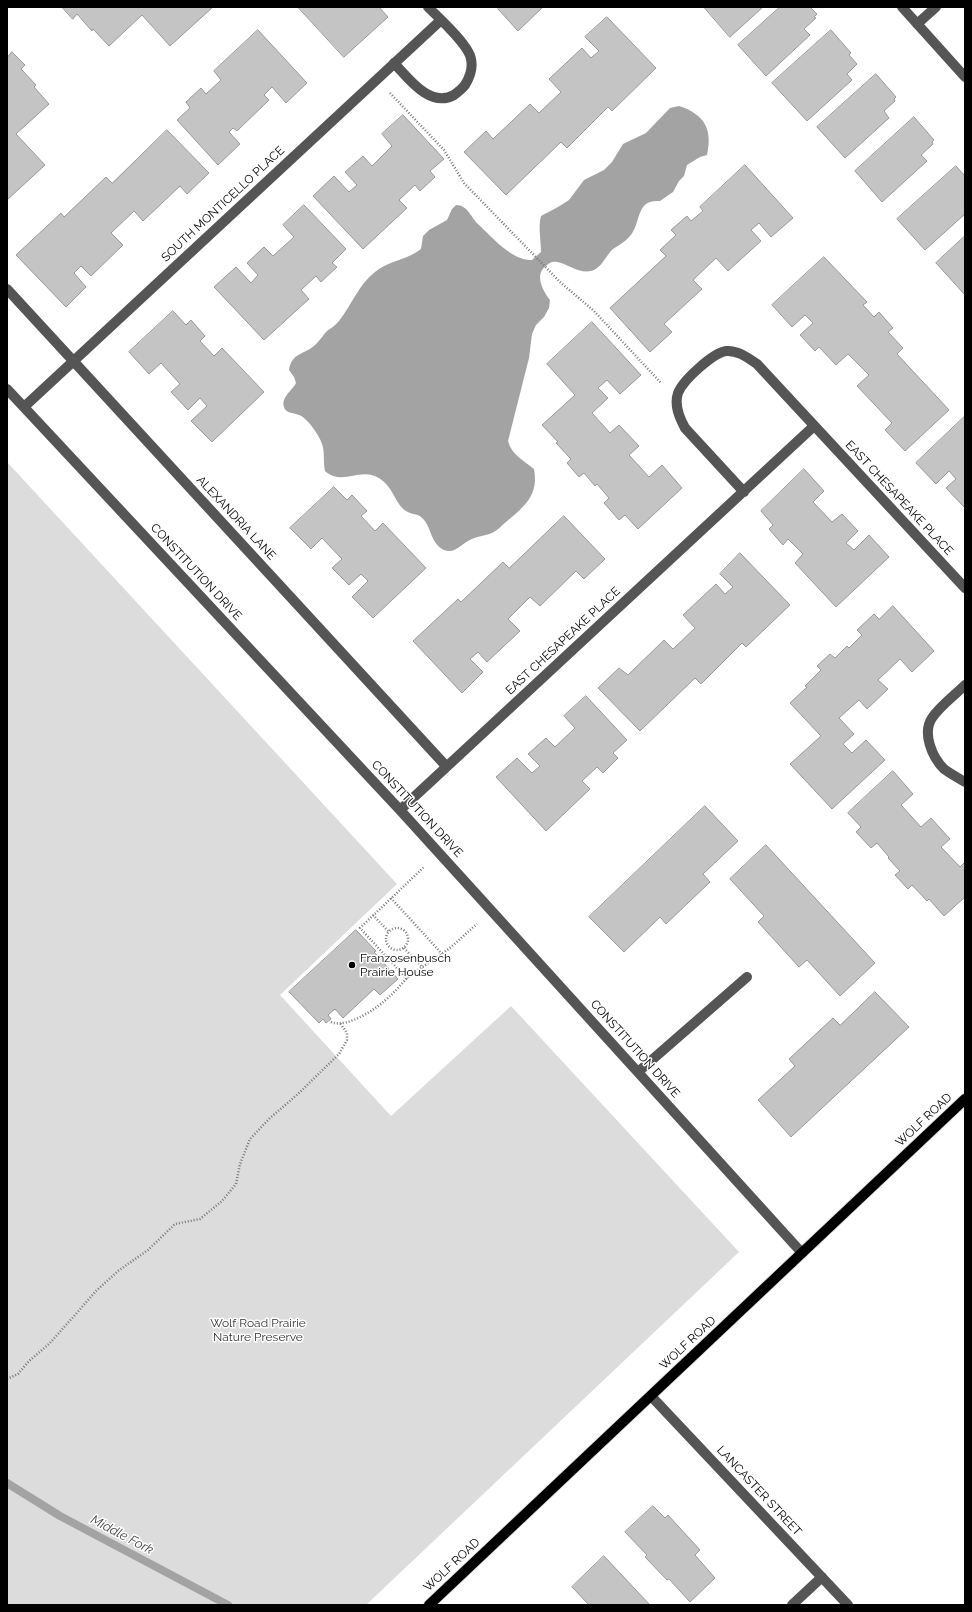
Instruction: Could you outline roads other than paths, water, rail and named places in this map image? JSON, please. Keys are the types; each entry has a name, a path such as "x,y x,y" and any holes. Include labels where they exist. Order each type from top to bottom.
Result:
{"main road":[{"name":"WOLF ROAD","path":"429,1605 965,1099"}],"street":[{"path":"394,63 426,94 437,98 447,98 464,87 472,68 471,58 466,48 428,7"},
{"path":"902,7 965,77"},
{"path":"918,24 936,7"},
{"name":"SOUTH MONTICELLO PLACE","path":"24,407 441,20"},
{"name":"ALEXANDRIA LANE","path":"7,288 446,766"},
{"name":"EAST CHESAPEAKE PLACE","path":"744,492 685,428 679,417 677,400 678,392 683,384 709,360 726,351 738,353 748,357 757,364 965,588"},
{"name":"CONSTITUTION DRIVE","path":"7,389 400,810 802,1253"},
{"name":"EAST CHESAPEAKE PLACE","path":"400,810 814,426"},
{"path":"965,685 935,714 928,730 930,744 943,768 965,782"},
{"path":"638,1072 747,977"},
{"name":"LANCASTER STREET","path":"652,1396 848,1605"},
{"path":"792,1605 822,1577"}],"waterway":[{"name":"Middle Fork","path":"7,1483 60,1516 228,1605"}],"place":[{"name":"Franzosenbusch Prairie House","path":"352,965"}],"park label":[{"name":"Wolf Road Prairie Nature Preserve","path":"258,1330"}]}
